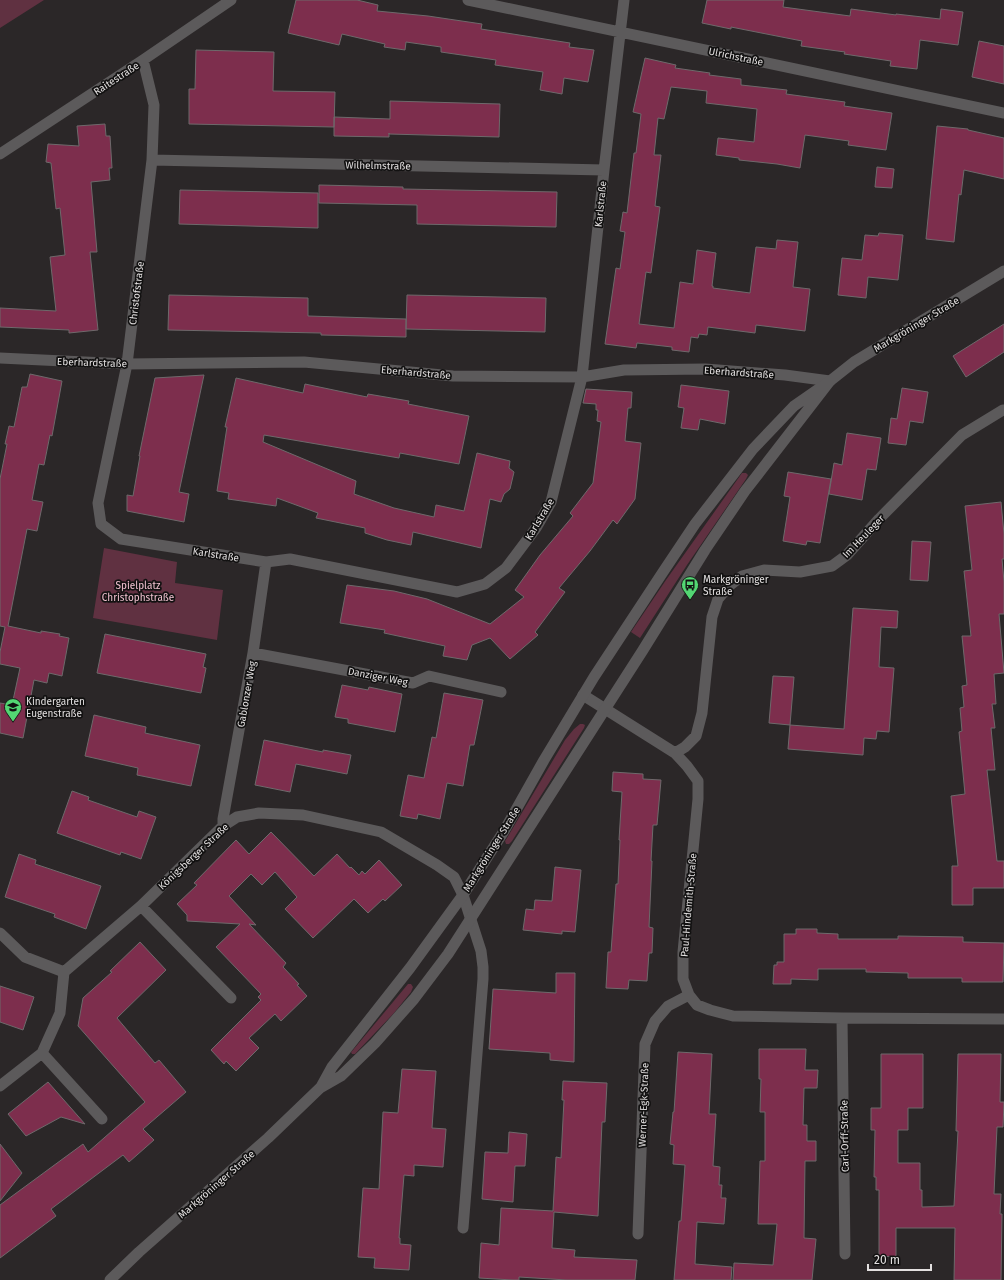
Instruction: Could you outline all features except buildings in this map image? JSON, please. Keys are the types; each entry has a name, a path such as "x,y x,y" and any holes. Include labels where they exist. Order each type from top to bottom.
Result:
{"street":[{"name":"Raitestraße","path":"0,154 143,60 230,0"},
{"name":"Ulrichstraße","path":"468,0 1004,113"},
{"name":"Karlstraße","path":"101,524 121,539 266,562 290,559 457,592 485,584 506,568 536,528 551,502 582,378 624,0"},
{"name":"Christofstraße","path":"101,524 98,503 127,364 152,160 154,105 143,60"},
{"name":"Wilhelmstraße","path":"152,160 604,170"},
{"name":"Markgröninger Straße","path":"320,1088 332,1067 410,968 463,895 504,831 583,695 695,524 753,449 794,406 854,362 1004,271"},
{"name":"Eberhardstraße","path":"0,358 127,364 304,362 452,376 582,378 624,370 705,369 785,375 830,381"},
{"name":"Markgröninger Straße","path":"110,1280 139,1252 268,1138 320,1088 340,1076 376,1042 414,999 448,954 643,650 705,550 745,491 830,381"},
{"name":"Im Heuleger","path":"675,753 685,747 696,736 702,713 712,616 718,599 729,586 742,576 764,570 800,572 832,566 847,555 879,519 962,435 1004,410"},
{"name":"Gablonzer Weg","path":"223,826 253,653 266,562"},
{"name":"Danziger Weg","path":"253,653 413,683 429,676 501,692"},
{"name":"Paul-Hindemith-Straße","path":"583,695 675,753 688,766 698,781 698,799 683,952 683,979 689,995"},
{"name":"Königsberger Straße","path":"64,972 141,906 223,826 237,817 259,813 303,815 381,832 437,865 454,877 463,895 470,919"},
{"path":"141,906 231,998"},
{"path":"463,1228 483,979 481,951 470,919"},
{"path":"0,933 25,957 64,972 60,1013 42,1053 0,1086"},
{"path":"689,995 697,1005 733,1016 1004,1018"},
{"name":"Werner-Egk-Straße","path":"638,1234 645,1044 655,1021 668,1006 689,995"},
{"name":"Carl-Orff-Straße","path":"842,1018 845,1254"},
{"path":"42,1053 102,1119"}],"green space":[{"path":"0,0 44,0 0,28"},
{"path":"742,473 746,473 748,475 746,479 687,565 640,638 631,632"},
{"name":"Spielplatz Christophstraße","path":"104,548 177,562 175,583 223,590 217,640 93,618"},
{"path":"580,724 585,725 584,728 512,841 509,844 506,844 505,841 565,740"},
{"path":"408,984 411,984 413,987 411,992 394,1013 355,1054 352,1054 351,1052"}],"place":[{"name":"Markgröninger Straße","path":"690,600"},
{"name":"Kindergarten Eugenstraße","path":"13,722"}]}
